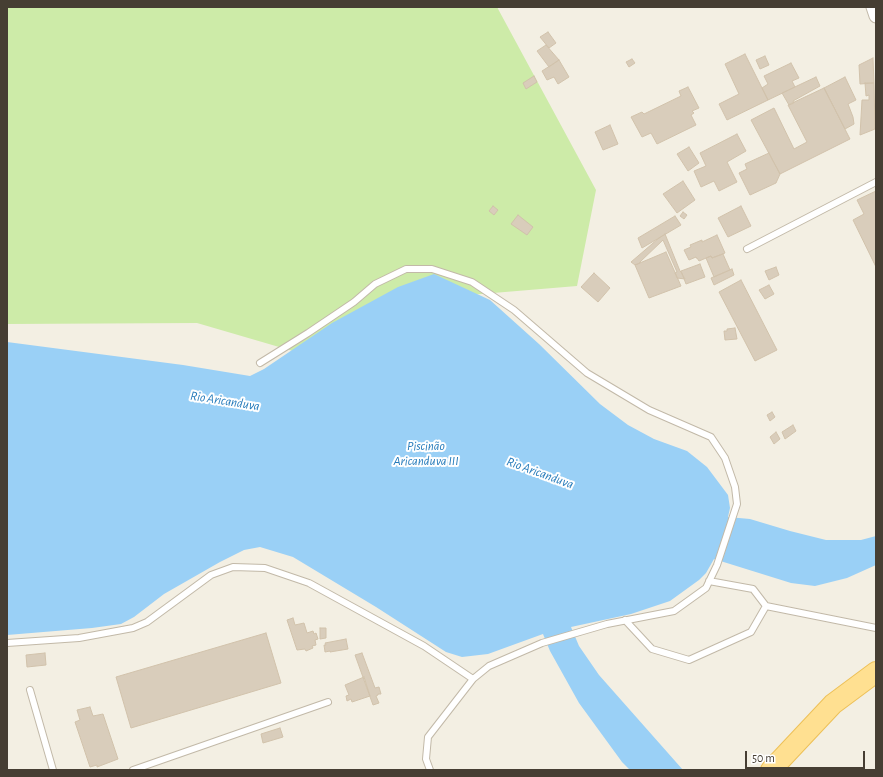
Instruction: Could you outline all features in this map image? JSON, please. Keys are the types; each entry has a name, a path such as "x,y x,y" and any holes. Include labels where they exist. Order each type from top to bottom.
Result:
{"main road":[{"path":"771,770 833,704 876,672"}],"street":[{"path":"873,7 876,16"}],"lane":[{"path":"747,249 876,182"},
{"path":"260,363 354,302 375,284 406,268 432,269 472,282 514,310 587,373 642,407 711,437 725,458 736,487 737,504 717,565 706,588 674,611 607,624 542,643 489,666 473,679 428,737 426,759 430,770"},
{"path":"7,643 79,638 133,628 146,622 211,575 233,567 265,568 309,584 424,646 473,679"},
{"path":"709,581 753,588 766,606 876,628"},
{"path":"625,620 652,649 688,660 751,632 766,606"},
{"path":"30,690 53,770"},
{"path":"133,770 328,702"}],"green space":[{"path":"7,7 497,7 596,190 577,286 469,295 399,382 197,323 7,324"}],"water":[{"name":"Piscinão Aricanduva III","path":"434,274 490,300 539,344 600,404 628,425 654,439 687,451 707,467 728,495 730,508 728,517 750,519 826,540 861,540 876,536 876,565 847,578 815,586 791,583 714,559 706,573 699,580 670,601 631,614 571,627 579,646 599,675 683,770 630,770 622,762 579,703 550,651 543,634 488,654 462,657 446,652 376,607 293,557 260,547 244,550 220,562 164,594 134,617 121,624 7,635 7,342 183,365 250,376 264,369 332,323 398,287"}],"building":[{"path":"548,32 556,43 549,48 540,37"},
{"path":"546,45 559,60 549,67 537,51"},
{"path":"745,54 768,100 727,120 719,104 739,94 725,64"},
{"path":"765,56 769,65 760,69 756,60"},
{"path":"873,58 874,83 860,84 859,65"},
{"path":"632,59 635,63 629,67 626,62"},
{"path":"559,60 569,77 558,84 554,77 547,80 542,71"},
{"path":"791,63 799,78 792,81 795,87 768,100 762,88 768,84 764,76"},
{"path":"534,76 537,82 526,89 523,83"},
{"path":"816,77 820,86 793,101 794,103 789,105 782,93"},
{"path":"845,77 856,100 848,104 854,124 845,129 824,88"},
{"path":"865,83 874,83 875,129 860,135 862,100 869,100 869,95 866,96"},
{"path":"688,87 699,108 692,111 694,113 691,115 696,125 657,144 651,133 642,137 631,117 642,112 644,114 681,96 679,91"},
{"path":"824,88 850,139 780,174 751,120 774,108 794,149 807,142 788,105"},
{"path":"610,125 618,144 603,150 595,132"},
{"path":"737,134 746,151 727,162 737,182 719,191 714,181 701,187 694,171 706,166 700,153"},
{"path":"689,147 699,163 688,171 677,154"},
{"path":"769,153 780,174 776,183 750,195 739,173 747,169 745,164"},
{"path":"683,181 695,200 677,213 663,194"},
{"path":"876,191 876,267 853,220 864,214 857,200"},
{"path":"493,206 498,210 494,215 489,211"},
{"path":"741,206 751,226 728,237 718,218"},
{"path":"683,212 687,215 684,219 680,216"},
{"path":"518,215 533,227 527,235 511,224"},
{"path":"675,216 681,225 642,248 638,238"},
{"path":"665,234 680,271 685,279 677,278 675,273 677,272 663,240 640,263 635,265 631,262"},
{"path":"717,235 725,253 712,258 711,256 699,261 696,257 689,260 684,250 691,247 690,245 702,240 702,242"},
{"path":"666,252 681,286 649,298 635,265"},
{"path":"723,254 730,270 714,277 706,258 711,256 712,258"},
{"path":"700,264 705,277 686,284 681,271"},
{"path":"776,267 779,275 769,280 765,271"},
{"path":"732,269 734,275 714,285 711,278"},
{"path":"594,273 610,288 598,302 581,287"},
{"path":"741,280 777,350 755,361 719,292"},
{"path":"769,285 774,294 765,299 759,290"},
{"path":"735,328 737,339 725,340 724,331"},
{"path":"772,412 775,417 770,421 767,415"},
{"path":"793,425 796,431 785,439 782,432"},
{"path":"776,432 780,439 774,444 770,437"},
{"path":"293,618 295,625 304,623 307,633 313,631 314,634 316,633 318,639 315,640 316,645 312,646 313,648 306,651 305,649 297,650 287,620"},
{"path":"320,628 326,628 326,638 320,639"},
{"path":"266,633 281,683 131,728 116,677"},
{"path":"346,639 348,649 325,652 325,643"},
{"path":"45,653 46,665 27,667 26,655"},
{"path":"362,653 375,688 379,687 381,694 376,696 379,703 373,705 355,655"},
{"path":"364,677 370,696 352,702 351,699 347,701 346,696 349,695 345,685"},
{"path":"90,707 93,716 103,714 118,759 97,767 97,765 90,767 75,722 80,720 77,710"},
{"path":"280,728 283,737 263,743 261,734"}],"water label":[{"name":"Rio Aricanduva","path":"225,401"},
{"name":"Rio Aricanduva","path":"540,473"}]}
